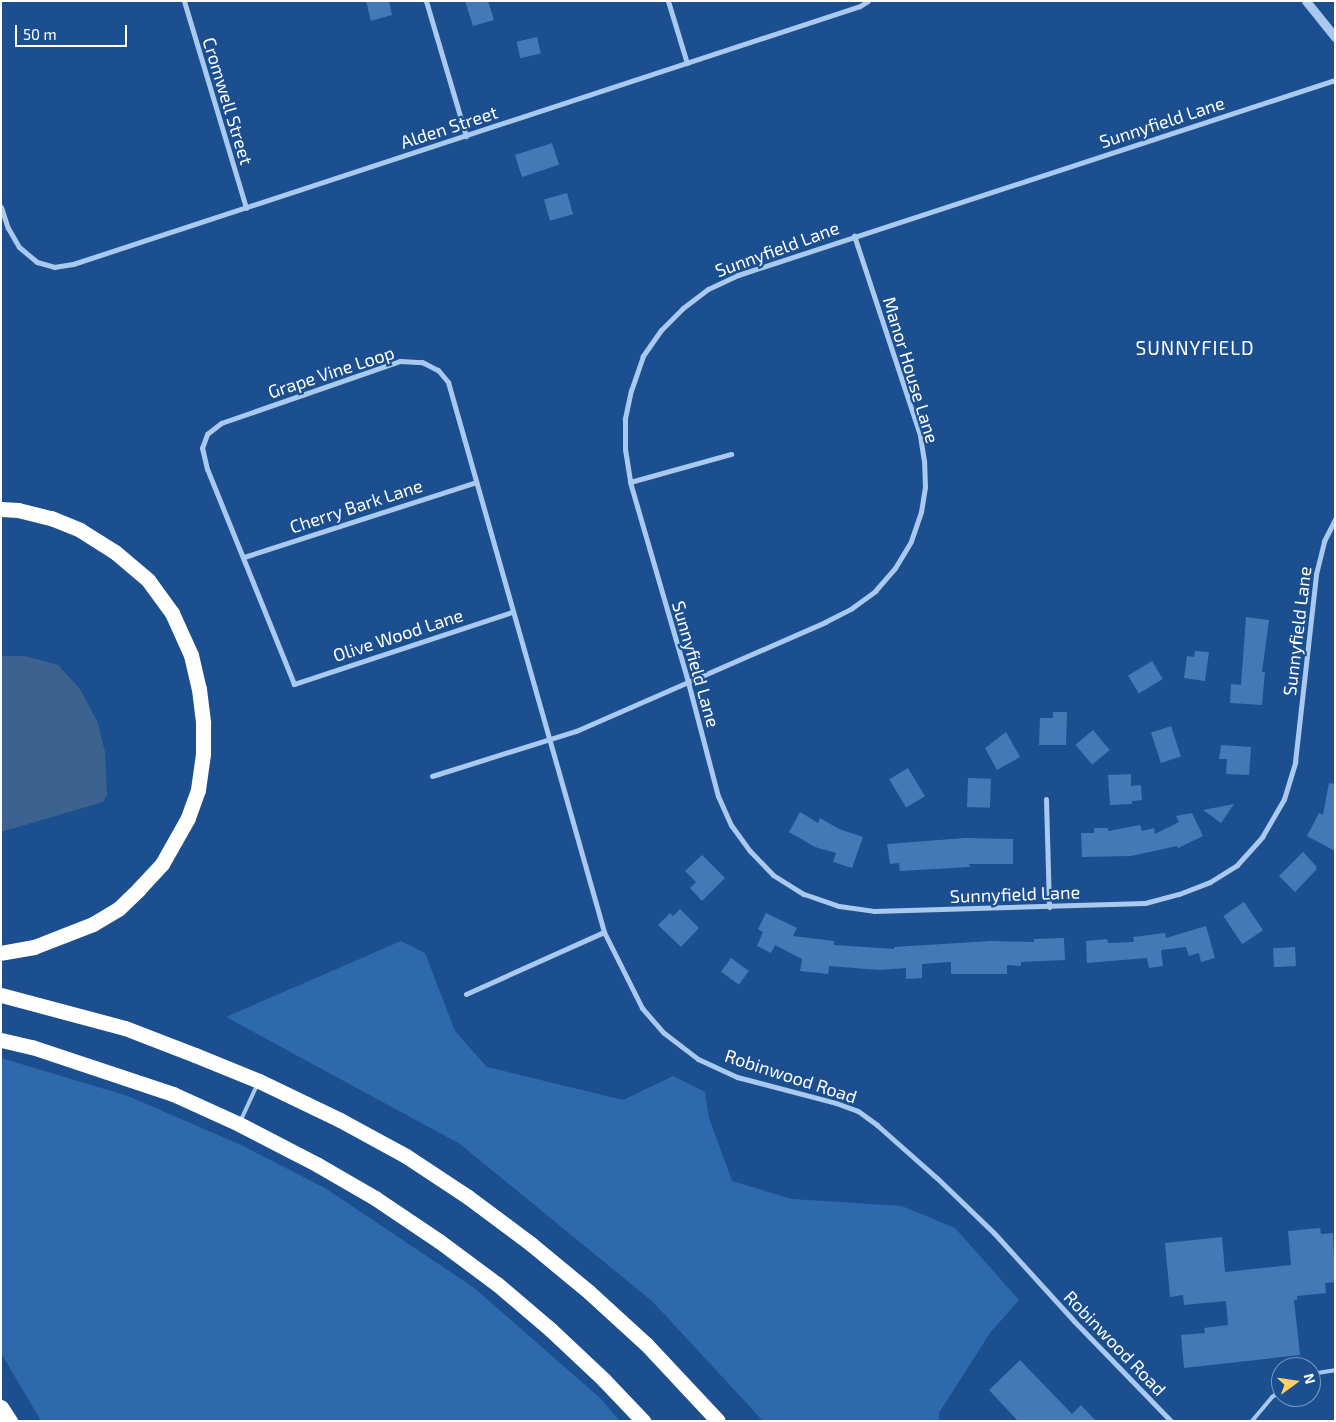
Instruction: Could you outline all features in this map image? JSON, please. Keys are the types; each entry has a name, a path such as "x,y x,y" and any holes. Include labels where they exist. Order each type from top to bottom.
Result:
{"highway":[{"path":"1,509 18,510 50,518 80,530 115,552 148,580 172,613 191,655 200,689 203,724 203,754 198,790 188,818 162,864 118,909 93,924 34,946 1,953"},
{"path":"1,995 125,1028 260,1081 340,1120 406,1156 468,1197 523,1238 589,1292 646,1344 718,1421"},
{"path":"1,1040 32,1047 173,1094 239,1124 326,1169 375,1198 497,1284 551,1330 604,1380 643,1421"},
{"path":"1,1407 10,1421"}],"street":[{"name":"Cromwell Street","path":"184,1 246,208"},
{"path":"426,1 466,136"},
{"path":"668,1 687,63"},
{"name":"Alden Street","path":"1,207 8,228 19,247 37,262 54,267 73,264 860,6 868,1"},
{"path":"1306,1 1335,37"},
{"name":"Sunnyfield Lane","path":"1335,80 738,274 708,289 682,308 661,330 643,356 631,390 625,419 625,449 630,482 688,682 718,796 731,825 750,851 773,875 804,894 839,906 874,911 1049,907 1145,902 1179,894 1210,882 1237,865 1262,837 1284,798 1295,762 1316,574 1324,541 1335,519"},
{"name":"Manor House Lane","path":"432,776 548,740 608,718 852,608 875,591 895,568 911,542 921,512 925,487 920,435 854,236"},
{"name":"Grape Vine Loop","path":"294,684 207,469 202,448 207,434 221,423 400,361 422,362 438,370 448,382 548,740"},
{"path":"630,482 731,454"},
{"name":"Cherry Bark Lane","path":"244,557 476,482"},
{"name":"Olive Wood Lane","path":"294,684 512,612"},
{"name":"Robinwood Road","path":"548,740 604,932 642,1008 664,1033 698,1059 737,1077 836,1103 858,1111 877,1125 937,1178 994,1233 1074,1322 1172,1421"},
{"path":"1046,799 1049,907"},
{"path":"466,994 604,932"}],"lane":[{"path":"239,1124 260,1081"},
{"path":"1321,1372 1335,1370"},
{"path":"1252,1421 1271,1401"}],"shaded area":[{"path":"1,656 25,656 58,665 80,689 98,723 105,752 107,795 103,802 1,832"},
{"path":"401,941 425,953 455,1031 487,1067 623,1100 673,1076 705,1092 709,1118 732,1181 792,1199 902,1206 955,1228 1019,1300 990,1333 939,1413 939,1421 763,1421 653,1302 460,1144 226,1017"},
{"path":"1,1058 128,1096 241,1145 325,1188 473,1287 600,1398 620,1421 41,1421 1,1353"}],"building":[{"path":"366,1 389,1 392,15 371,21"},
{"path":"465,1 488,1 494,20 473,26"},
{"path":"537,37 541,54 520,58 517,42"},
{"path":"552,143 559,165 522,177 515,155"},
{"path":"567,193 573,214 550,221 544,200"},
{"path":"1246,617 1269,620 1262,672 1265,672 1262,705 1230,703 1231,684 1241,685"},
{"path":"1195,651 1209,652 1205,681 1184,678 1187,656 1194,657"},
{"path":"1152,661 1163,679 1139,693 1128,675"},
{"path":"1053,712 1067,712 1066,745 1039,745 1040,718 1053,718"},
{"path":"1171,726 1181,756 1161,763 1151,732"},
{"path":"1093,730 1110,750 1092,765 1075,745"},
{"path":"1006,732 1020,757 997,770 985,748"},
{"path":"1221,745 1251,747 1249,775 1226,774 1227,759 1219,759"},
{"path":"908,768 925,796 906,808 889,779"},
{"path":"1131,774 1131,786 1141,785 1142,800 1132,801 1132,804 1110,805 1108,775"},
{"path":"968,778 991,779 990,808 967,807"},
{"path":"1329,783 1335,784 1335,851 1307,836 1319,813 1323,815"},
{"path":"1234,804 1221,823 1203,810"},
{"path":"800,812 818,823 820,818 839,829 863,837 852,868 833,862 836,853 815,847 789,832"},
{"path":"1192,813 1203,836 1178,848 1177,846 1131,856 1082,857 1081,833 1094,833 1094,828 1108,828 1108,831 1140,825 1142,831 1154,828 1155,834 1179,822 1176,816"},
{"path":"965,838 1013,839 1013,864 969,864 970,867 900,871 899,863 890,864 887,844"},
{"path":"1303,852 1316,866 1316,870 1295,892 1279,876"},
{"path":"702,855 725,878 702,901 690,888 696,882 685,871"},
{"path":"1244,902 1263,930 1242,944 1223,916"},
{"path":"680,909 699,928 681,947 658,925 670,913 673,916"},
{"path":"766,913 797,928 793,936 834,941 834,945 894,949 894,947 991,941 1034,942 1034,939 1064,938 1065,960 1021,962 1021,966 1007,965 1007,974 951,974 951,962 922,964 922,978 906,979 906,968 879,970 829,966 828,974 800,971 802,959 775,945 771,953 757,946 763,932 758,929"},
{"path":"1206,926 1215,958 1201,962 1199,953 1189,956 1186,947 1161,950 1163,966 1149,968 1147,958 1087,963 1086,941 1107,939 1108,943 1134,942 1133,937 1165,933 1166,938"},
{"path":"1295,947 1296,966 1274,967 1273,948"},
{"path":"731,958 749,971 739,985 721,972"},
{"path":"1320,1228 1321,1234 1333,1233 1335,1282 1325,1283 1326,1293 1297,1296 1297,1300 1294,1300 1300,1355 1184,1368 1181,1335 1205,1333 1204,1328 1228,1325 1226,1301 1184,1305 1183,1295 1170,1297 1165,1243 1222,1237 1225,1272 1291,1265 1288,1231"},
{"path":"1020,1360 1072,1414 1081,1405 1096,1421 1018,1421 989,1390"}],"district":[{"name":"SUNNYFIELD","path":"1195,348"}]}
